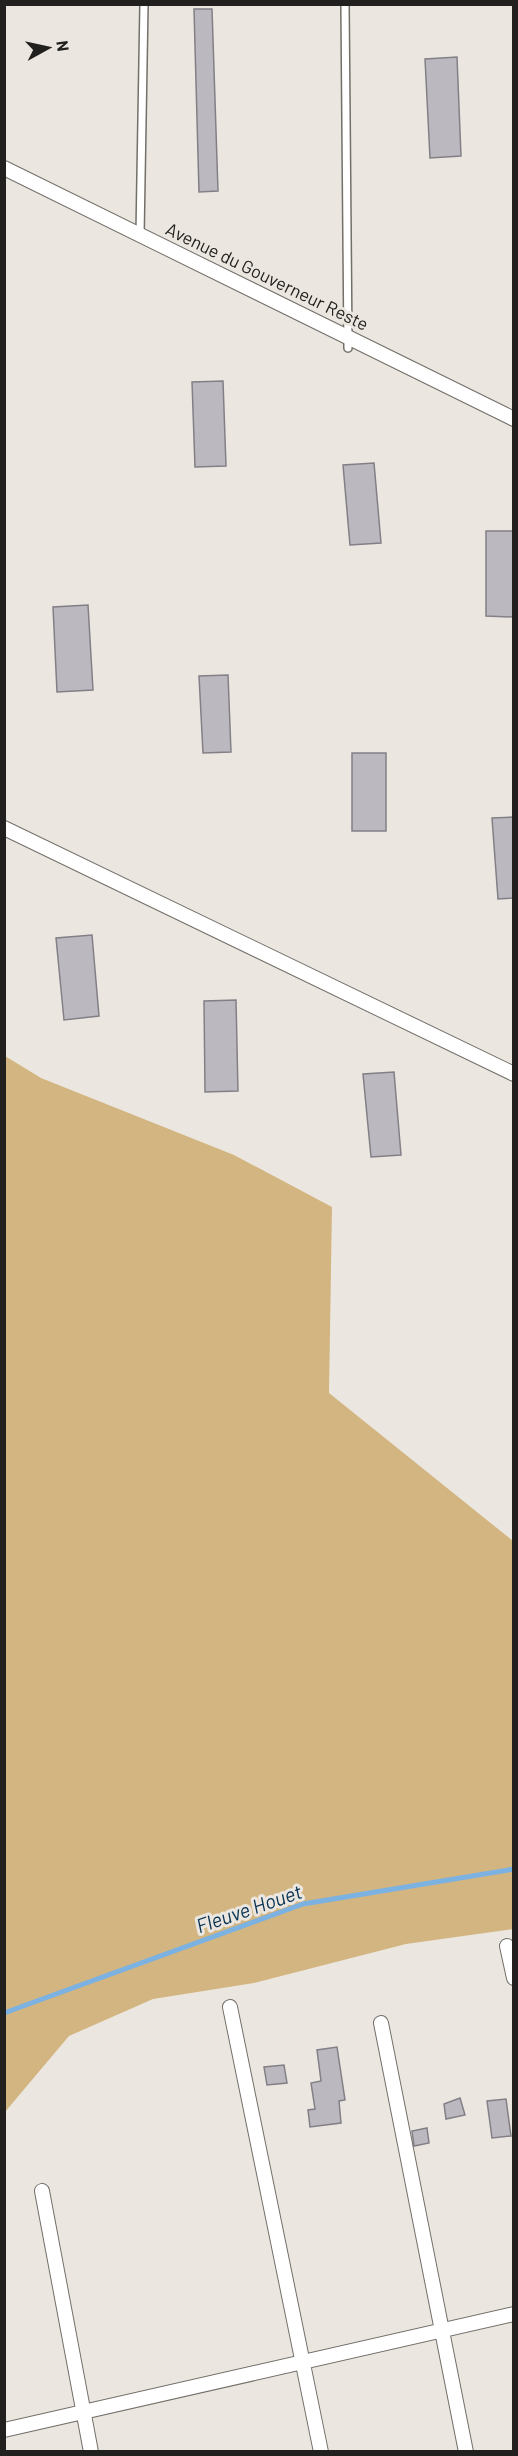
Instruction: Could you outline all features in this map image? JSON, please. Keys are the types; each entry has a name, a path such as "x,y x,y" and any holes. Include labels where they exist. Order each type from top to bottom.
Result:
{"street":[{"name":"Avenue du Gouverneur Reste","path":"4,168 513,419"},
{"path":"4,828 513,1074"},
{"path":"507,1946 513,1978"},
{"path":"230,2007 321,2451"},
{"path":"381,2023 466,2451"},
{"path":"42,2191 92,2451"},
{"path":"4,2430 513,2314"}],"lane":[{"path":"141,235 144,4"},
{"path":"345,4 348,348"}],"shaded area":[{"path":"5,1056 41,1078 234,1155 332,1207 329,1393 513,1541 514,1929 406,1944 254,1983 153,1999 69,2036 5,2112"}],"building":[{"path":"194,9 212,9 218,191 199,192"},
{"path":"457,57 461,156 430,158 425,59"},
{"path":"223,381 226,466 195,467 192,382"},
{"path":"374,463 381,543 350,545 343,465"},
{"path":"486,531 513,531 513,617 486,616"},
{"path":"88,605 93,690 57,692 53,607"},
{"path":"228,675 231,752 203,753 199,676"},
{"path":"352,753 386,753 386,831 352,831"},
{"path":"513,817 513,898 498,899 492,818"},
{"path":"92,935 99,1016 64,1020 56,938"},
{"path":"236,1000 238,1091 205,1092 204,1001"},
{"path":"394,1072 401,1155 371,1157 363,1074"},
{"path":"337,2047 345,2100 339,2101 341,2123 310,2127 308,2110 315,2109 311,2083 321,2081 317,2050"},
{"path":"284,2065 287,2083 267,2085 264,2067"},
{"path":"460,2098 465,2115 446,2119 444,2104"},
{"path":"506,2099 511,2136 492,2138 487,2101"},
{"path":"427,2128 429,2143 414,2146 412,2131"}],"waterway":[{"name":"Fleuve Houet","path":"4,2013 303,1904 514,1869"}]}
